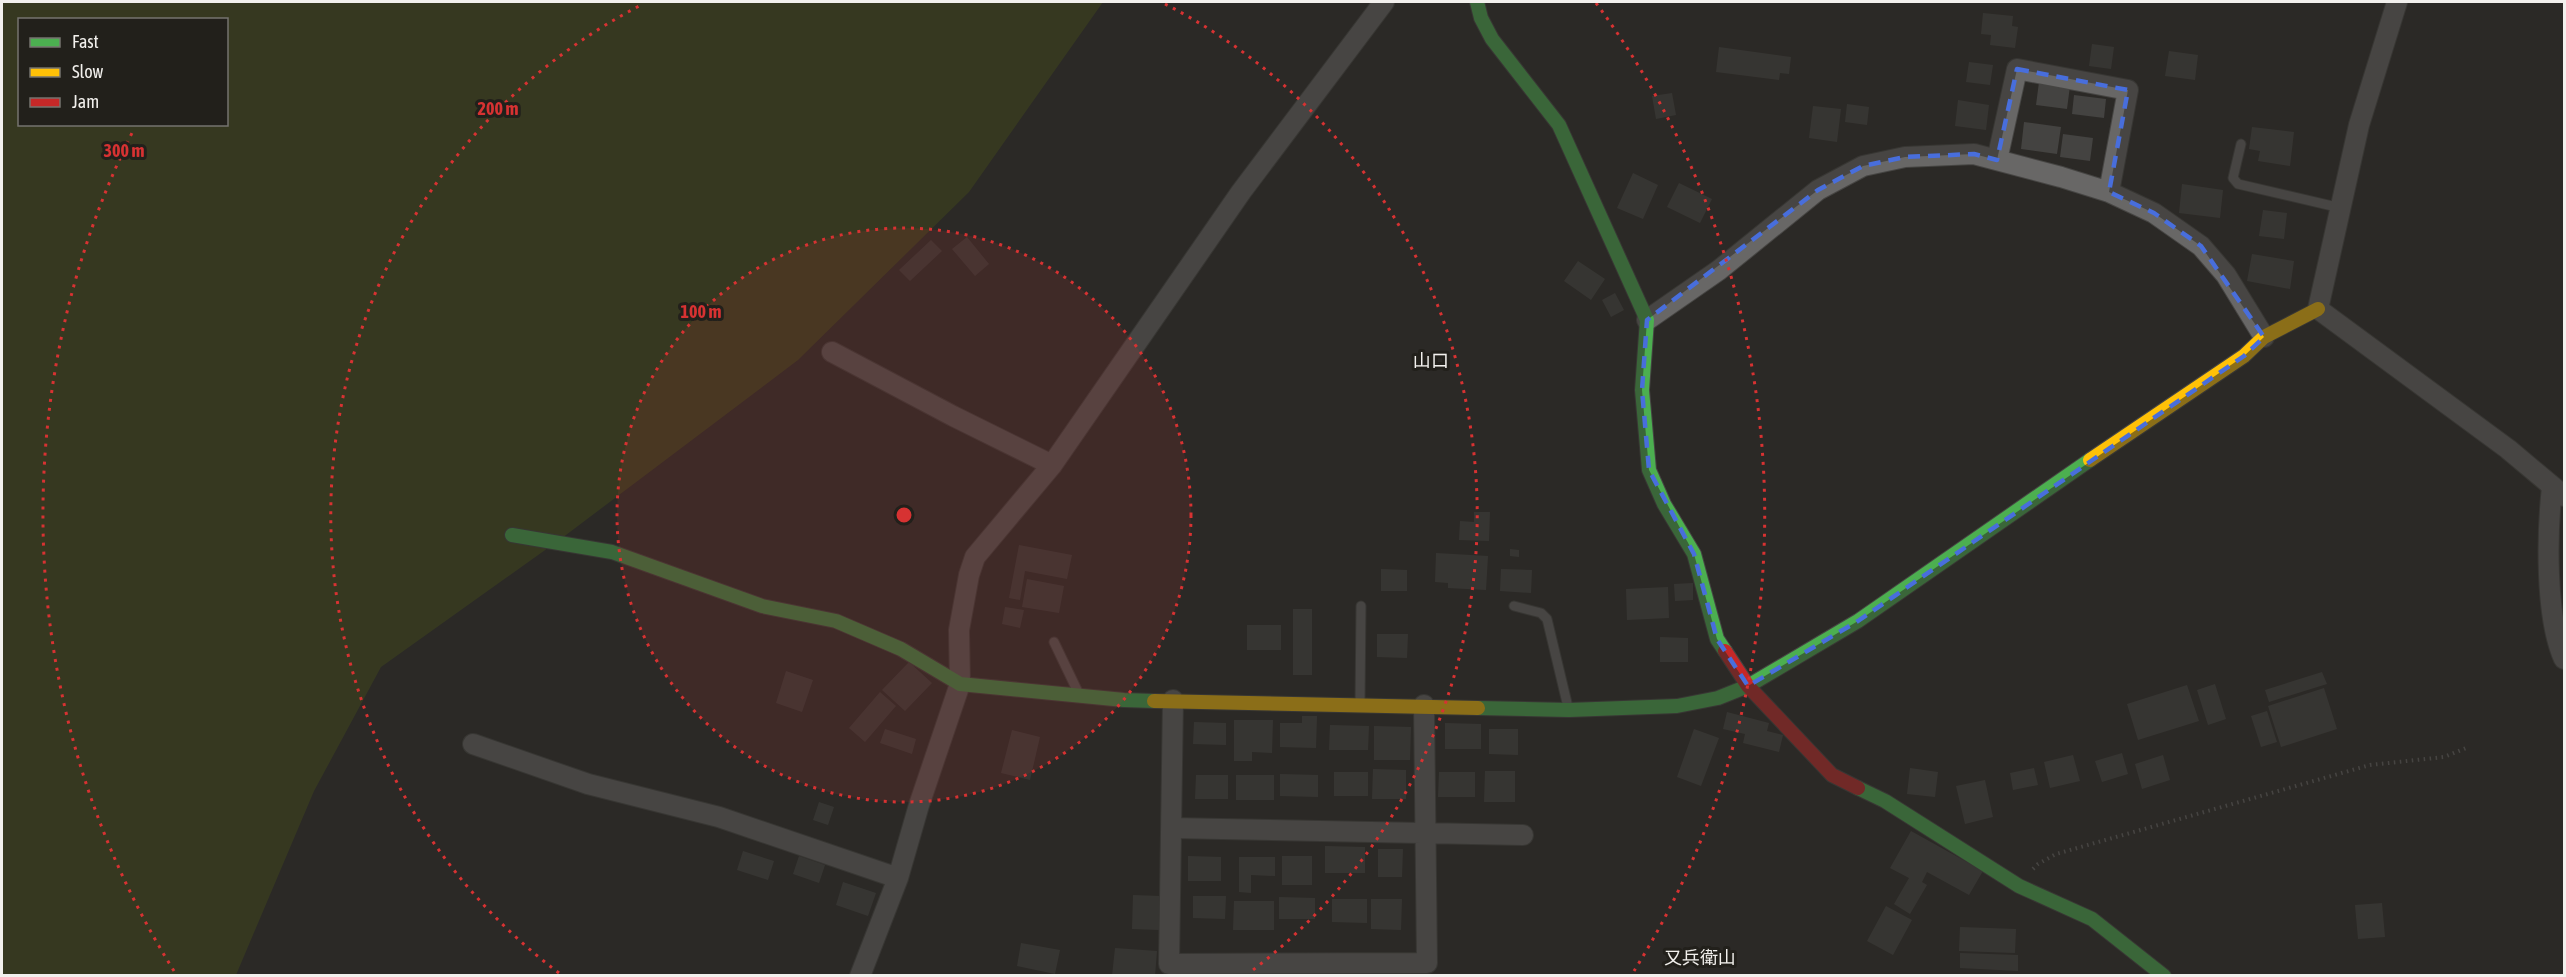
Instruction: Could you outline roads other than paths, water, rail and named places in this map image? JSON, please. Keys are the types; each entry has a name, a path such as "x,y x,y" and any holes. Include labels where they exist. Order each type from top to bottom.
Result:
{"street":[{"path":"860,975 898,878 919,805 960,684 959,630 969,575 975,557 1052,465 1241,192 1384,2"},
{"path":"1477,2 1481,18 1492,39 1559,125 1647,320 1642,390 1649,470 1665,504 1694,554 1717,639 1748,686 1832,775 1886,801 2019,886 2092,919 2164,975"},
{"path":"512,535 612,552 762,606 836,621 901,649 960,684 1080,697 1569,710 1677,706 1718,698 1748,686 1858,621 2118,440 2244,356 2264,337 2318,309 2359,125 2397,2"},
{"path":"1996,160 2017,69 2128,90 2109,192"},
{"path":"1647,320 1719,270 1818,190 1863,166 1905,157 1974,154 2109,192 2154,213 2201,246 2226,275 2264,337"},
{"path":"2318,309 2508,449 2558,492 2548,519 2553,623 2565,659"},
{"path":"832,352 1052,465"},
{"path":"1173,700 1169,970 1427,963 1425,705"},
{"path":"473,744 588,784 719,817 898,878"},
{"path":"1172,828 1522,835"}],"lane":[{"path":"2241,144 2233,178 2238,184 2341,208"},
{"path":"1360,706 1361,606"},
{"path":"1514,606 1541,613 1547,619 1569,710"},
{"path":"1054,642 1080,697"}],"district":[{"name":"山口","path":"1431,360"},
{"name":"又兵衛山","path":"1700,957"}]}
